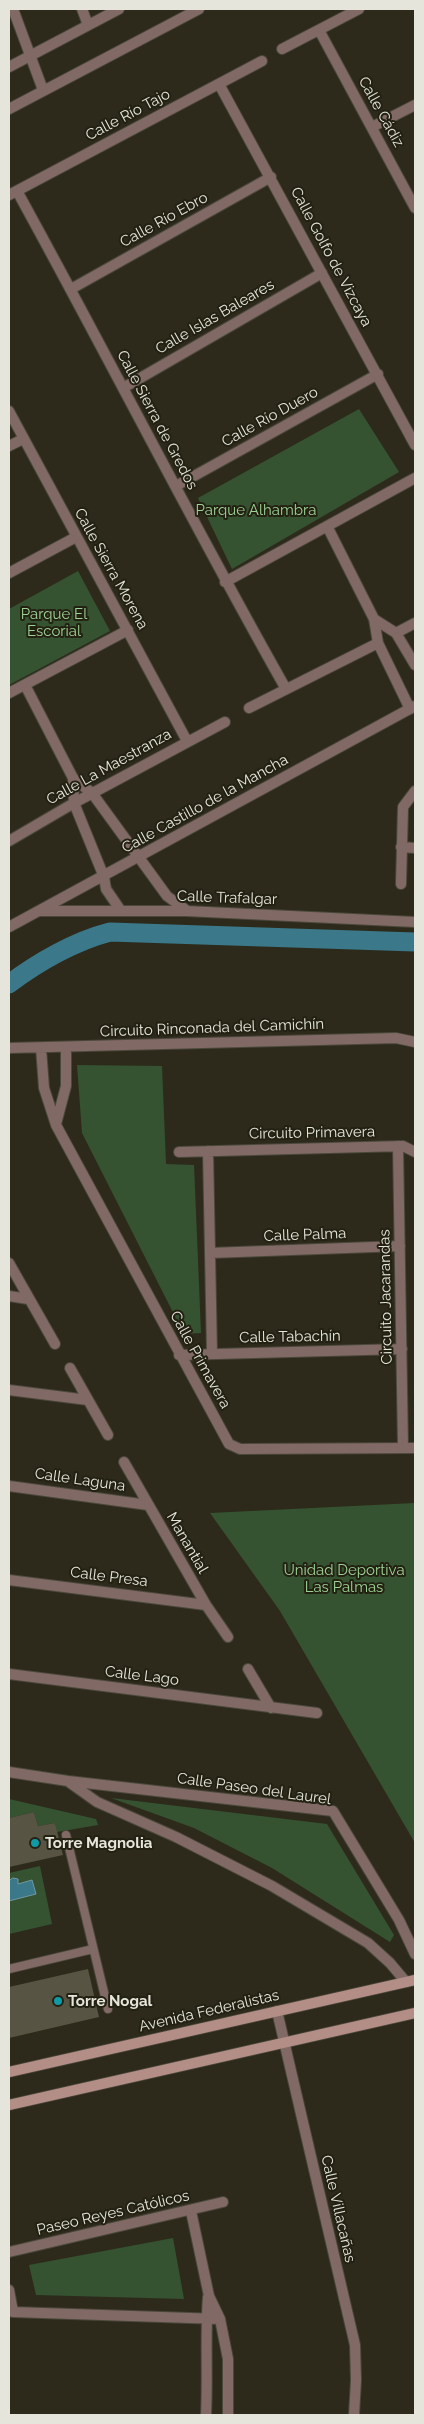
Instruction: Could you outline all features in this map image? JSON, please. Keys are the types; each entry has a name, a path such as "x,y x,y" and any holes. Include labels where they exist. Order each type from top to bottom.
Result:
{"street":[{"path":"13,9 43,90"},
{"path":"82,9 88,25"},
{"path":"9,67 119,9"},
{"path":"9,109 199,9"},
{"path":"282,49 359,9"},
{"name":"Calle Cádiz","path":"319,30 415,208"},
{"name":"Calle Río Tajo","path":"13,193 262,62"},
{"name":"Calle Golfo de Vizcaya","path":"219,84 415,445"},
{"path":"372,127 415,105"},
{"name":"Calle Río Ebro","path":"71,289 271,178"},
{"name":"Calle Sierra de Gredos","path":"13,193 71,289 225,582 286,689"},
{"name":"Calle Islas Baleares","path":"123,388 322,273"},
{"name":"Calle Río Duero","path":"176,486 378,374"},
{"name":"Calle Sierra Morena","path":"9,411 187,741"},
{"path":"9,446 23,438"},
{"path":"225,582 415,478"},
{"path":"327,526 374,619 378,643 412,707"},
{"path":"9,573 76,537"},
{"path":"374,619 396,633 415,665"},
{"path":"396,633 415,623"},
{"path":"9,694 128,630"},
{"path":"249,708 378,643"},
{"path":"25,685 73,778 92,793 140,857 166,896 186,910"},
{"name":"Calle Castillo de la Mancha","path":"9,927 412,707"},
{"name":"Calle La Maestranza","path":"9,841 92,793 225,722"},
{"path":"73,778 74,803 104,876 106,889 120,911"},
{"path":"401,884 403,807 415,791"},
{"path":"401,847 415,848"},
{"name":"Calle Trafalgar","path":"38,911 186,910 415,922"},
{"name":"Circuito Rinconada del Camichín","path":"9,1048 396,1038 415,1042"},
{"path":"56,1125 66,1086 66,1047"},
{"name":"Calle Primavera","path":"40,1048 44,1088 56,1125 179,1355 229,1444 240,1449 415,1448"},
{"name":"Circuito Jacarandas","path":"398,1146 403,1448"},
{"name":"Circuito Primavera","path":"179,1152 403,1146 415,1152"},
{"path":"208,1151 212,1354"},
{"name":"Calle Palma","path":"210,1253 400,1246"},
{"path":"9,1263 55,1344"},
{"path":"9,1296 28,1299"},
{"name":"Calle Tabachín","path":"179,1355 402,1350"},
{"path":"70,1368 108,1434"},
{"path":"9,1390 88,1400"},
{"name":"Manantial","path":"124,1462 206,1605 228,1637"},
{"name":"Calle Laguna","path":"9,1486 148,1505"},
{"name":"Calle Presa","path":"9,1580 206,1605"},
{"path":"248,1669 271,1708"},
{"name":"Calle Lago","path":"9,1674 317,1713"},
{"name":"Calle Paseo del Laurel","path":"9,1772 68,1781 333,1811 399,1920 415,1954"},
{"name":"Calle Paseo del Laurel","path":"68,1781 97,1802 176,1837 272,1886 368,1944 411,1981"},
{"name":"Avenida Federalistas","path":"9,2072 411,1981"},
{"name":"Calle Villacañas","path":"277,2011 355,2345 354,2415"},
{"path":"9,2104 415,2013"},
{"name":"Paseo Reyes Católicos","path":"9,2252 223,2202"},
{"path":"191,2211 208,2296 220,2319 228,2359 228,2415"},
{"path":"9,2290 13,2312 220,2319"},
{"path":"206,2415 208,2359 206,2319 208,2296"}],"lane":[{"path":"66,1835 108,2009"},
{"path":"9,1968 93,1949"}],"green space":[{"name":"Parque Alhambra","path":"359,409 399,472 232,569 198,498"},
{"name":"Parque El Escorial","path":"78,571 110,631 9,685 9,609"},
{"path":"77,1065 162,1066 166,1164 194,1165 201,1333 184,1334 82,1133"},
{"name":"Unidad Deportiva Las Palmas","path":"415,1503 415,1843 280,1611 210,1513"},
{"path":"111,1798 327,1824 394,1935 390,1942 272,1868 194,1828"},
{"path":"9,1799 96,1819 98,1825 57,1832 55,1823 38,1826 34,1812 9,1818"},
{"path":"40,1866 52,1924 9,1934 9,1873"},
{"path":"173,2238 184,2299 36,2295 29,2265"}],"water":[{"path":"13,1878 18,1879 18,1884 32,1880 36,1894 9,1901 9,1881"}],"building":[{"name":"Torre Magnolia","path":"34,1812 38,1826 55,1823 63,1855 9,1867 9,1818"},
{"name":"Torre Nogal","path":"88,1969 99,2017 9,2038 9,1987"}],"waterway":[{"path":"9,984 57,953 110,932 415,942"}],"place":[{"name":"Torre Magnolia","path":"35,1843"},
{"name":"Torre Nogal","path":"58,2001"}]}
